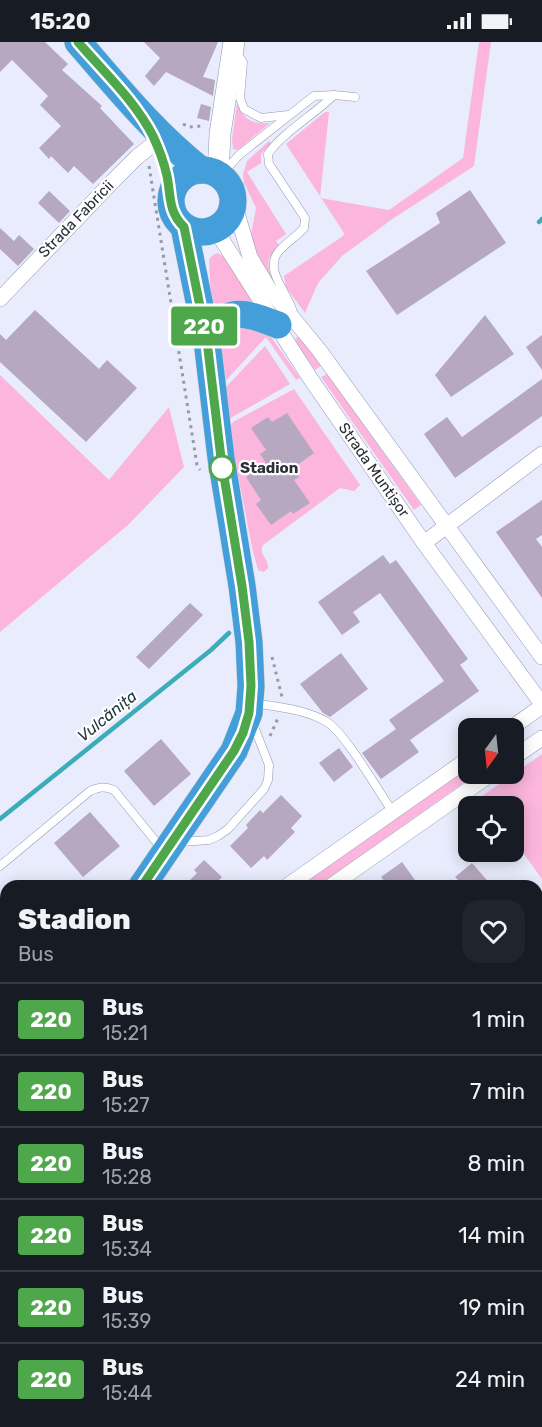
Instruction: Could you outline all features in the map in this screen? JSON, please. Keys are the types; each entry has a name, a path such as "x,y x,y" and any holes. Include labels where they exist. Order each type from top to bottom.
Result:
{"highway":[{"path":"78,42 180,153 216,177 231,211 228,218 203,229"},
{"path":"140,112 151,146 164,167 173,213 203,229"},
{"path":"171,195 175,185 191,172 216,177"},
{"path":"158,868 234,751 243,733 250,707 249,642 200,301 203,229"},
{"path":"207,341 212,329 228,315 237,313 286,324"}],"main road":[{"path":"216,177 221,126 234,45"}],"street":[{"name":"Strada Fabricii","path":"0,299 151,146"},
{"name":"Strada Muntișor","path":"216,177 250,257 286,324 310,378 424,543 542,705 524,718"},
{"name":"Strada Muntișor","path":"203,229 286,324 320,350 542,657"},
{"path":"424,543 542,454"},
{"path":"524,750 542,738"},
{"path":"296,880 458,766"},
{"path":"340,880 476,784"}],"lane":[{"path":"234,45 243,62 240,98 244,109 261,118 290,115"},
{"path":"286,324 293,306 273,270 279,251 304,228 305,218 269,164 268,154 276,144 321,108 334,94"},
{"path":"216,177 239,155 314,96 334,94 355,97"},
{"path":"0,866 90,791 99,787 114,790 158,868 218,836 228,829 264,789 268,780 269,765 250,707 308,714 327,722 344,738 393,812"}],"path":[{"path":"177,123 189,127 221,126"},
{"path":"151,146 197,465 201,471"}],"shaded area":[{"path":"479,42 491,42 474,166 391,220 342,256 318,283 305,313 286,287 284,276 343,236 344,233 321,198 389,210 463,158"},
{"path":"237,103 239,109 249,120 270,123 238,150 233,149 232,139"},
{"path":"325,112 329,112 320,196 286,144"},
{"path":"269,141 271,144 261,154 261,163 247,172 286,234 276,241 280,246 271,256 269,270 290,311 254,257 251,235 256,208 244,183 243,174 247,161"},
{"path":"218,253 225,258 264,314 212,322 209,259"},
{"path":"227,323 269,334 300,378 296,380 266,337 220,387 218,345"},
{"path":"297,337 301,337 321,366 315,370 295,341"},
{"path":"265,346 290,384 229,419 226,387"},
{"path":"327,374 421,505 414,510 321,377"},
{"path":"0,375 109,480 169,407 184,467 128,525 0,632"},
{"path":"294,389 360,485 354,491 340,488 263,545 262,551 268,568 264,572 258,570 253,552 229,429 233,422"},
{"path":"542,754 542,879 524,854 524,796 482,796 499,784 524,784 524,767"},
{"path":"458,775 458,784 462,784 326,880 309,880"}],"building":[{"path":"0,42 45,42 68,64 62,70 102,106 100,108 134,144 93,184 74,166 68,173 51,156 49,159 39,148 61,126 40,105 48,96 12,60 0,72"},
{"path":"144,42 218,42 203,77 215,80 213,96 166,72 154,86 145,76 160,58"},
{"path":"201,104 211,107 209,121 197,118"},
{"path":"470,190 506,243 397,315 366,271 440,223 436,213"},
{"path":"49,191 70,211 59,223 38,203"},
{"path":"0,228 14,241 19,235 34,249 18,266 0,249"},
{"path":"35,310 99,369 107,360 137,388 86,442 0,362 0,334 6,340"},
{"path":"485,315 514,354 451,397 435,375"},
{"path":"542,335 542,370 526,347"},
{"path":"542,379 542,416 455,478 424,434 447,417 462,437"},
{"path":"287,413 314,453 293,468 299,477 294,480 310,503 293,514 291,511 271,525 256,504 261,500 246,477 266,463 260,454 266,450 251,428 268,417 272,422"},
{"path":"542,500 542,535 536,539 542,547 542,598 496,532"},
{"path":"383,555 390,564 396,560 468,659 460,665 479,691 410,740 419,752 381,779 362,753 396,729 389,720 444,681 380,593 353,612 360,622 342,635 318,602"},
{"path":"190,603 203,615 149,669 136,657"},
{"path":"341,653 368,689 330,717 323,713 300,684"},
{"path":"161,739 191,774 154,806 124,771"},
{"path":"339,748 353,767 334,782 319,763"},
{"path":"281,795 302,816 291,828 295,832 267,860 264,856 251,868 230,846 248,828 246,825 260,810 263,813"},
{"path":"90,812 120,846 83,877 54,843"},
{"path":"204,860 222,877 219,880 190,880 197,873 194,870"},
{"path":"402,862 415,880 383,880 381,877"},
{"path":"472,863 487,880 458,880 455,877"}],"waterway":[{"name":"Vulcănița","path":"539,222 542,219"},
{"name":"Vulcănița","path":"0,819 211,650 229,633"}],"bus line":[{"name":"220","path":"78,42 140,112 162,159 173,213 184,227 207,341 221,458 242,586 251,664 249,713 243,733 234,751 146,880"}],"place":[{"name":"Stadion","path":"222,468"}]}
